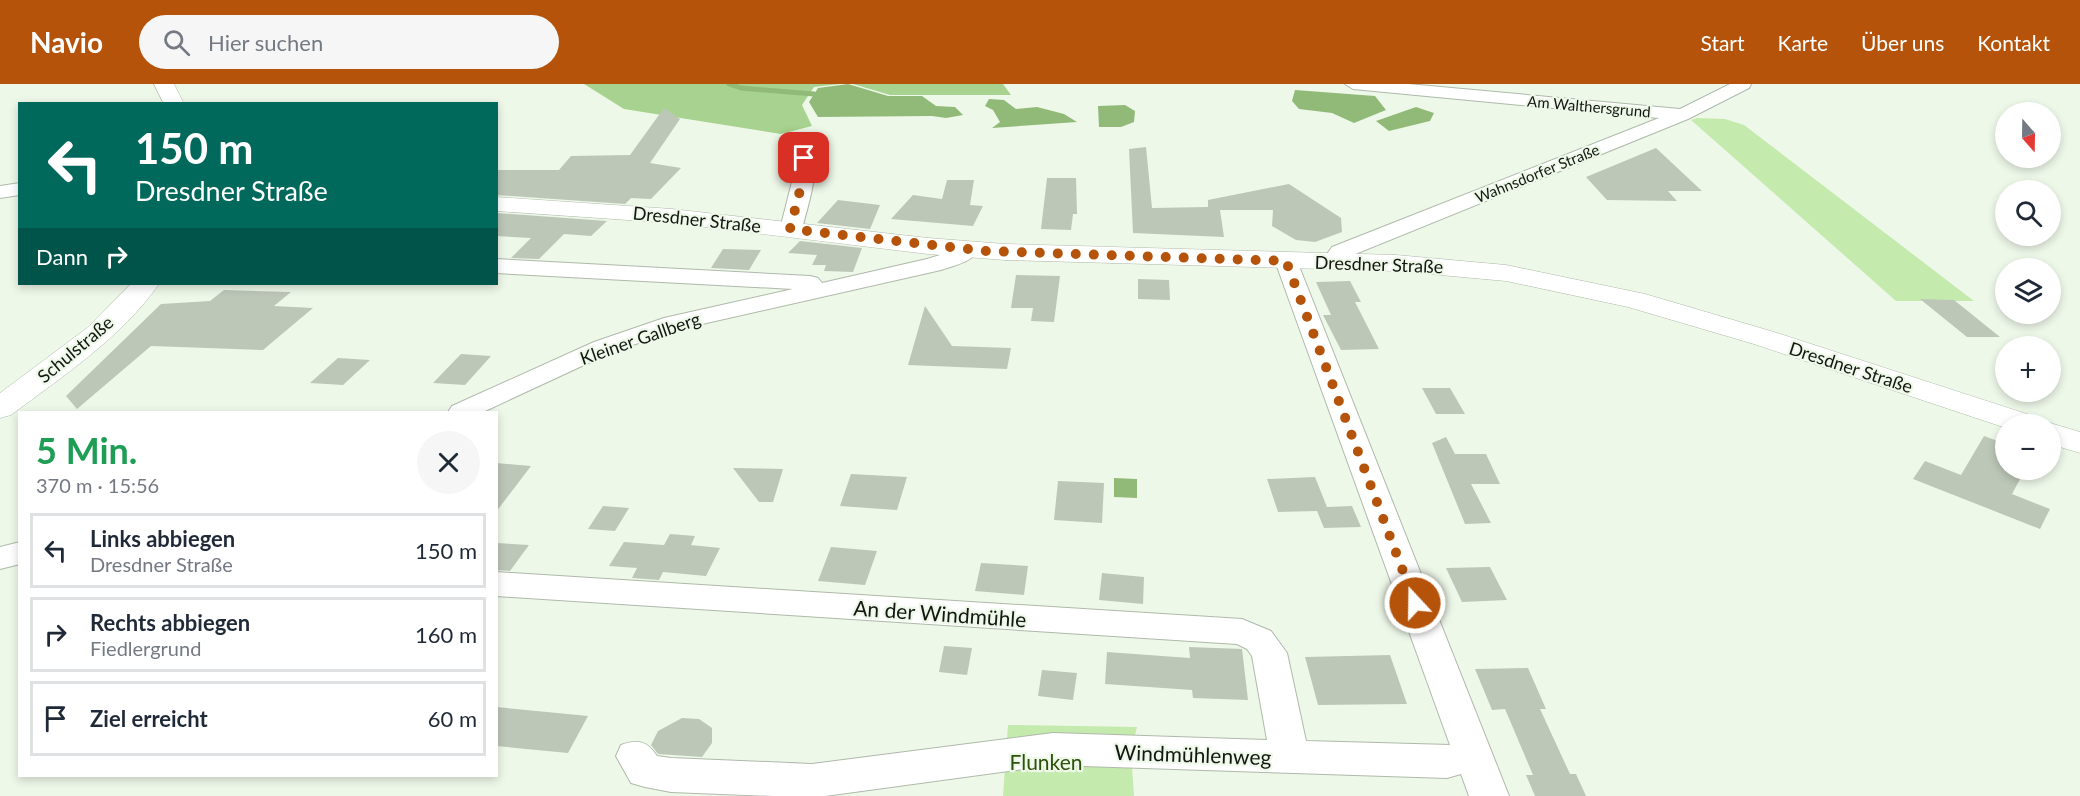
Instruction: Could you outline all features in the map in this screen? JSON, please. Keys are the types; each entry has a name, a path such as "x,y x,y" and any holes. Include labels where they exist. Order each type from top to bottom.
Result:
{"main road":[{"path":"164,84 173,102"},
{"name":"Dresdner Straße","path":"498,204 617,212 968,250 1430,265 1496,272 1543,279 1623,297 1764,338 1995,414"},
{"name":"Schulstraße","path":"0,408 52,370 101,329 137,295 144,285"},
{"path":"2061,437 2080,444"}],"street":[{"name":"Am Walthersgrund","path":"1353,84 1682,115"},
{"name":"Wahnsdorfer Straße","path":"1333,261 1340,252 1682,115 1743,84"},
{"path":"790,229 805,171 804,158"},
{"path":"0,192 18,189"},
{"name":"Kleiner Gallberg","path":"464,411 603,347 673,323 933,265 961,256 968,250"},
{"path":"1286,261 1489,796"},
{"name":"Kleiner Gallberg","path":"498,266 804,281 827,287"},
{"path":"0,558 18,554"},
{"name":"An der Windmühle","path":"498,584 1242,632 1259,640 1269,652 1290,758"},
{"name":"Windmühlenweg","path":"635,756 645,771 671,775 812,781 1053,749 1448,762 1472,755"}],"green space":[{"path":"1697,118 1725,119 1744,125 1974,301 1896,301 1691,120"},
{"name":"Flunken","path":"1008,725 1137,727 1131,752 1134,796 1003,796"}],"shaded area":[{"path":"584,84 840,84 814,87 802,105 812,126 781,134 624,109"},
{"path":"848,84 888,96 922,96 936,106 955,107 963,115 946,118 932,116 818,117 809,102 818,88"},
{"path":"853,84 1003,84 1011,95 890,95"},
{"path":"1295,90 1375,96 1386,110 1354,123 1332,113 1299,109 1292,101"},
{"path":"989,99 1004,100 1016,109 1037,107 1064,114 1077,122 992,128 1000,122 993,110 985,106"},
{"path":"1125,105 1135,111 1134,122 1121,127 1099,127 1098,106"},
{"path":"1416,107 1434,113 1430,121 1389,131 1376,121"},
{"path":"1114,478 1137,479 1137,498 1114,497"}],"building":[{"path":"664,108 680,119 650,163 681,168 651,199 631,198 625,204 498,195 498,170 559,170 571,156 630,155"},
{"path":"1146,147 1152,208 1208,207 1208,200 1289,184 1341,218 1342,232 1315,242 1296,240 1272,226 1273,210 1220,210 1224,237 1133,233 1129,149"},
{"path":"1656,148 1702,191 1668,191 1677,201 1607,200 1586,177"},
{"path":"1047,178 1076,178 1077,214 1073,214 1071,230 1041,229"},
{"path":"947,180 974,180 970,205 983,206 973,226 891,219 913,195 942,199"},
{"path":"838,200 880,205 870,229 817,223"},
{"path":"498,213 607,221 591,236 564,234 539,259 511,258 531,238 498,236"},
{"path":"800,241 862,248 853,272 824,271 826,265 812,265 817,255 788,253"},
{"path":"723,249 761,250 749,270 711,268"},
{"path":"1016,275 1060,276 1054,322 1031,321 1033,308 1011,308"},
{"path":"1138,279 1169,280 1170,300 1138,299"},
{"path":"1350,281 1361,302 1355,302 1379,349 1341,350 1323,315 1331,315 1316,282"},
{"path":"224,290 291,292 274,306 313,308 263,350 151,346 77,409 66,396 161,304 210,301"},
{"path":"1920,299 1954,300 1999,336 1967,337"},
{"path":"925,306 952,346 1011,348 1007,369 908,365"},
{"path":"461,354 491,356 465,385 433,383"},
{"path":"338,358 370,360 343,385 310,383"},
{"path":"1422,388 1450,388 1465,414 1436,414"},
{"path":"1984,436 1995,440 1995,480 2020,480 2012,494 2050,509 2040,529 1913,479 1925,461 1961,475"},
{"path":"1446,437 1455,454 1486,454 1500,484 1471,484 1491,523 1465,524 1432,443"},
{"path":"498,463 531,466 498,509"},
{"path":"733,468 783,469 773,502 759,502"},
{"path":"851,474 907,477 897,510 840,506"},
{"path":"1315,477 1327,507 1352,506 1361,527 1324,528 1317,511 1278,512 1267,479"},
{"path":"1058,481 1104,483 1102,523 1054,520"},
{"path":"603,506 629,508 615,531 588,529"},
{"path":"670,534 695,536 691,545 720,548 706,576 663,572 659,580 632,578 637,568 609,566 624,542 664,545"},
{"path":"498,543 529,545 510,571 498,570"},
{"path":"831,547 877,551 865,585 818,581"},
{"path":"981,563 1028,566 1024,595 975,591"},
{"path":"1490,567 1507,600 1462,602 1446,568"},
{"path":"1102,573 1144,577 1143,604 1099,600"},
{"path":"944,646 972,648 967,675 939,672"},
{"path":"1189,647 1242,649 1248,700 1193,698 1192,690 1105,684 1107,652 1190,658"},
{"path":"1390,655 1407,704 1318,705 1305,657"},
{"path":"1528,668 1546,709 1540,709 1570,774 1576,774 1586,796 1535,796 1526,775 1533,775 1505,709 1492,710 1475,669"},
{"path":"1042,670 1077,673 1073,700 1038,696"},
{"path":"498,707 588,716 568,753 498,746"},
{"path":"682,718 699,719 712,728 712,743 702,757 658,754 651,745 658,731"}],"waterway":[{"path":"729,84 741,88 814,94"}],"route":[{"path":"804,158 805,171 790,229 986,251 1286,261 1415,603"}]}
